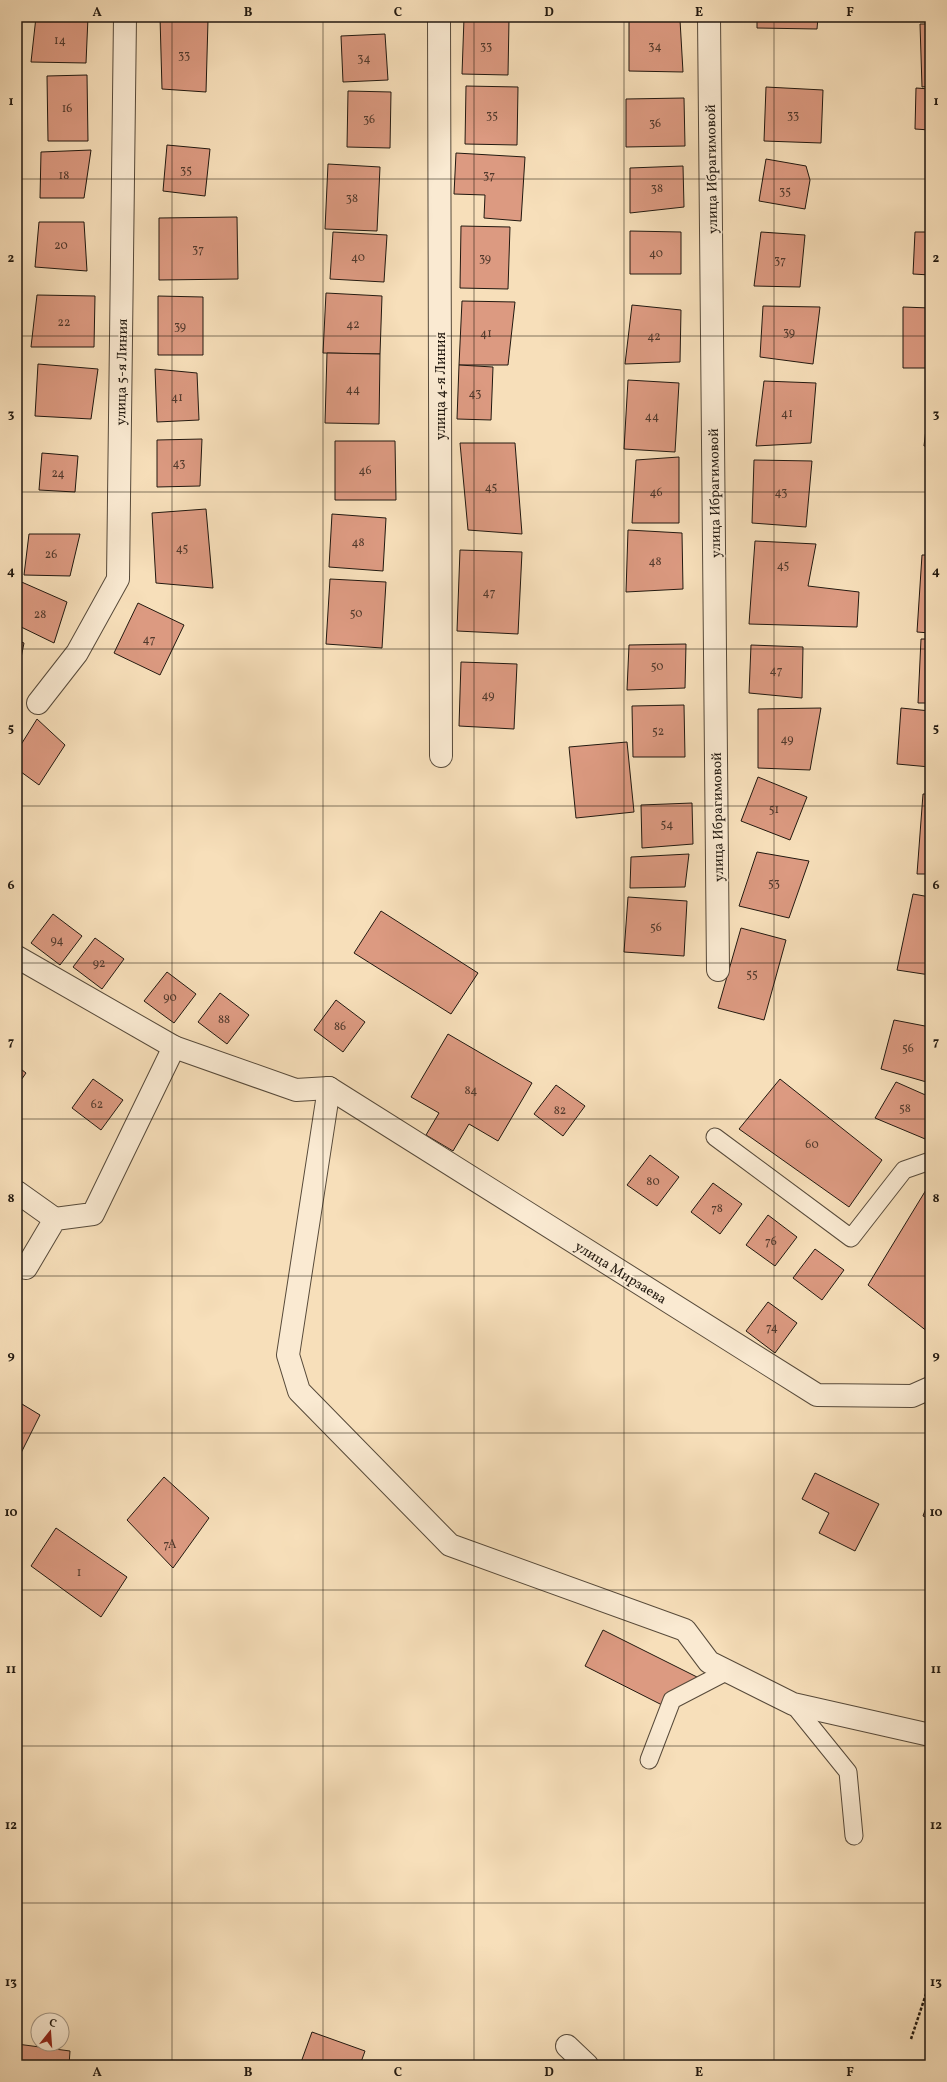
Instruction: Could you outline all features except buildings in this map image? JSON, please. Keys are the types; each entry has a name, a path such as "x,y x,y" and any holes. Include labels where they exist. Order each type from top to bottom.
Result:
{"street":[{"name":"улица 5-я Линия","path":"38,703 77,653 118,579 125,17"},
{"name":"улица 4-я Линия","path":"439,17 441,756"},
{"name":"улица Ибрагимовой","path":"709,17 718,970"},
{"path":"17,957 174,1047 296,1090 329,1088 288,1355 299,1391 450,1545 685,1630 709,1662 793,1704 930,1735"},
{"path":"17,1192 55,1219 93,1214 174,1047"},
{"name":"улица Мирзаева","path":"329,1088 817,1395 912,1396 930,1388"},
{"path":"26,1268 55,1219"},
{"path":"567,2046 587,2065"}],"lane":[{"path":"715,1137 851,1238 904,1170 930,1161"},
{"path":"649,1760 672,1700 722,1674 725,1669"},
{"path":"793,1704 848,1772 854,1836"}],"path":[{"path":"911,2039 930,1982"}]}
